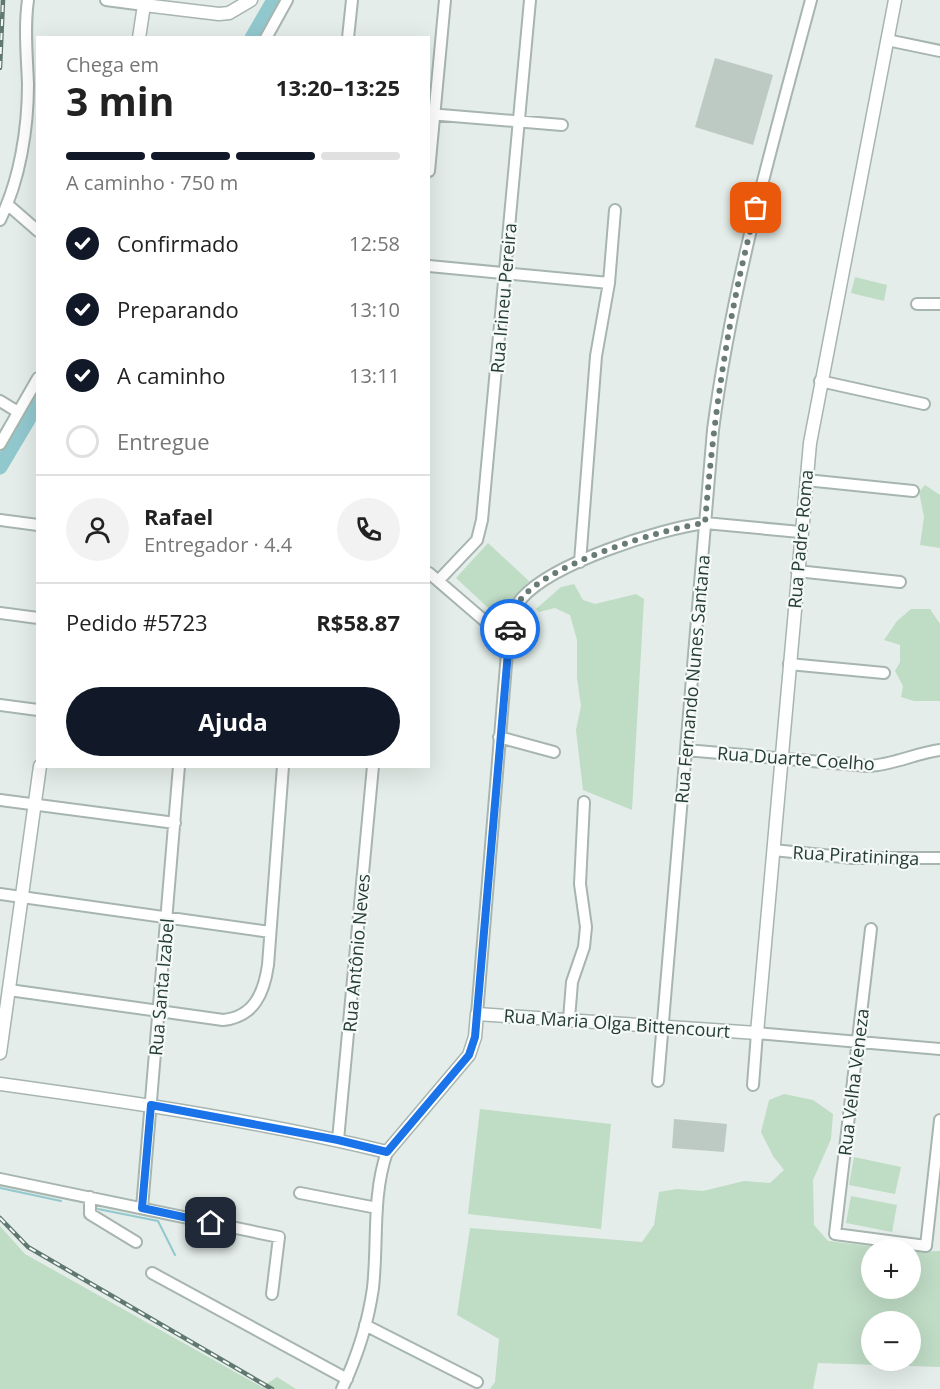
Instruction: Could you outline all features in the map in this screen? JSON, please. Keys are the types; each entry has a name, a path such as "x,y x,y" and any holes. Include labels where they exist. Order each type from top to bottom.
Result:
{"street":[{"path":"0,220 8,204 33,88 28,0"},
{"path":"106,0 219,14 229,13 251,0"},
{"path":"348,36 352,0"},
{"path":"430,152 445,0"},
{"name":"Rua Irineu Pereira","path":"438,581 471,548 480,532 530,0"},
{"name":"Rua Fernando Nunes Santana","path":"658,1081 705,523 720,379 738,280 811,0"},
{"name":"Rua Padre Roma","path":"753,1085 806,480 820,381 895,0"},
{"path":"267,36 283,1"},
{"path":"139,36 144,5"},
{"path":"887,40 940,51"},
{"path":"432,114 562,125"},
{"path":"8,204 36,229"},
{"path":"580,562 596,356 609,283 615,210"},
{"path":"430,266 609,283"},
{"path":"917,304 940,304"},
{"path":"0,444 36,381"},
{"path":"820,381 924,404"},
{"path":"0,401 18,412"},
{"path":"806,480 913,491"},
{"path":"0,520 36,525"},
{"path":"152,1273 344,1384 366,1324 372,1288 377,1208 387,1152 463,1064 475,1037 508,641 513,615 521,599 546,579 580,562 642,539 705,523 800,532"},
{"path":"797,571 900,582"},
{"path":"430,574 508,641"},
{"path":"0,613 36,618"},
{"path":"789,663 884,673"},
{"path":"0,705 36,710"},
{"path":"500,737 554,752"},
{"name":"Rua Duarte Coelho","path":"686,750 878,766 940,750"},
{"path":"0,1053 40,768"},
{"name":"Rua Santa Izabel","path":"142,1208 179,768"},
{"path":"9,990 223,1020 241,1016 250,1010 260,996 266,977 283,768"},
{"name":"Rua Antônio Neves","path":"338,1140 373,768"},
{"path":"0,800 175,823"},
{"path":"569,1019 572,982 584,947 586,927 580,884 584,802"},
{"name":"Rua Piratininga","path":"773,850 853,858 940,858"},
{"path":"0,894 270,932"},
{"name":"Rua Velha Veneza","path":"871,929 835,1234 926,1246 940,1120"},
{"name":"Rua Maria Olga Bittencourt","path":"477,1014 757,1033"},
{"path":"757,1033 940,1048"},
{"path":"0,1084 151,1105 338,1140 387,1152"},
{"path":"0,1179 279,1237 272,1294"},
{"path":"300,1193 377,1208"},
{"path":"90,1197 90,1214 136,1242"},
{"path":"366,1324 477,1382"}],"green space":[{"path":"855,277 887,285 884,301 851,293"},
{"path":"925,485 940,495 940,548 920,545 924,517 919,492"},
{"path":"488,543 529,581 497,616 456,578"},
{"path":"574,584 583,600 595,604 636,594 644,599 632,810 583,790 576,730 581,706 577,678 577,640 570,615 555,608 539,612 536,609 561,587"},
{"path":"911,609 930,609 940,624 940,701 914,701 901,697 903,686 895,671 900,662 900,645 884,640 897,621"},
{"path":"784,1094 813,1100 833,1114 831,1139 813,1180 814,1225 828,1241 861,1245 861,1299 921,1299 921,1252 940,1251 940,1367 921,1366 921,1311 861,1311 861,1364 818,1363 813,1389 490,1389 495,1382 499,1339 457,1315 470,1228 642,1242 654,1225 659,1192 677,1189 703,1191 744,1181 770,1183 784,1170 773,1156 761,1132 769,1100"},
{"path":"480,1109 611,1124 601,1229 468,1214"},
{"path":"854,1157 901,1167 895,1194 849,1185"},
{"path":"851,1196 897,1205 892,1232 846,1223"},
{"path":"0,1226 25,1254 262,1387 277,1377 296,1389 0,1389"}],"building":[{"path":"715,58 773,75 753,145 695,127"},
{"path":"674,1119 727,1124 724,1152 672,1148"}],"waterway":[{"path":"253,36 274,0"},
{"path":"0,467 36,406"},
{"path":"0,1188 61,1201"},
{"path":"98,1209 158,1221 175,1255"}],"railway":[{"path":"0,68 3,0"},
{"path":"0,1218 28,1247 272,1389"}],"way so far":[{"path":"510,629 516,606 521,599 532,588 558,572 666,531 705,523 713,430 723,356 738,280 756,208"}],"route":[{"path":"211,1223 142,1208 151,1105 338,1140 387,1152 469,1055 475,1037 510,629"}]}
